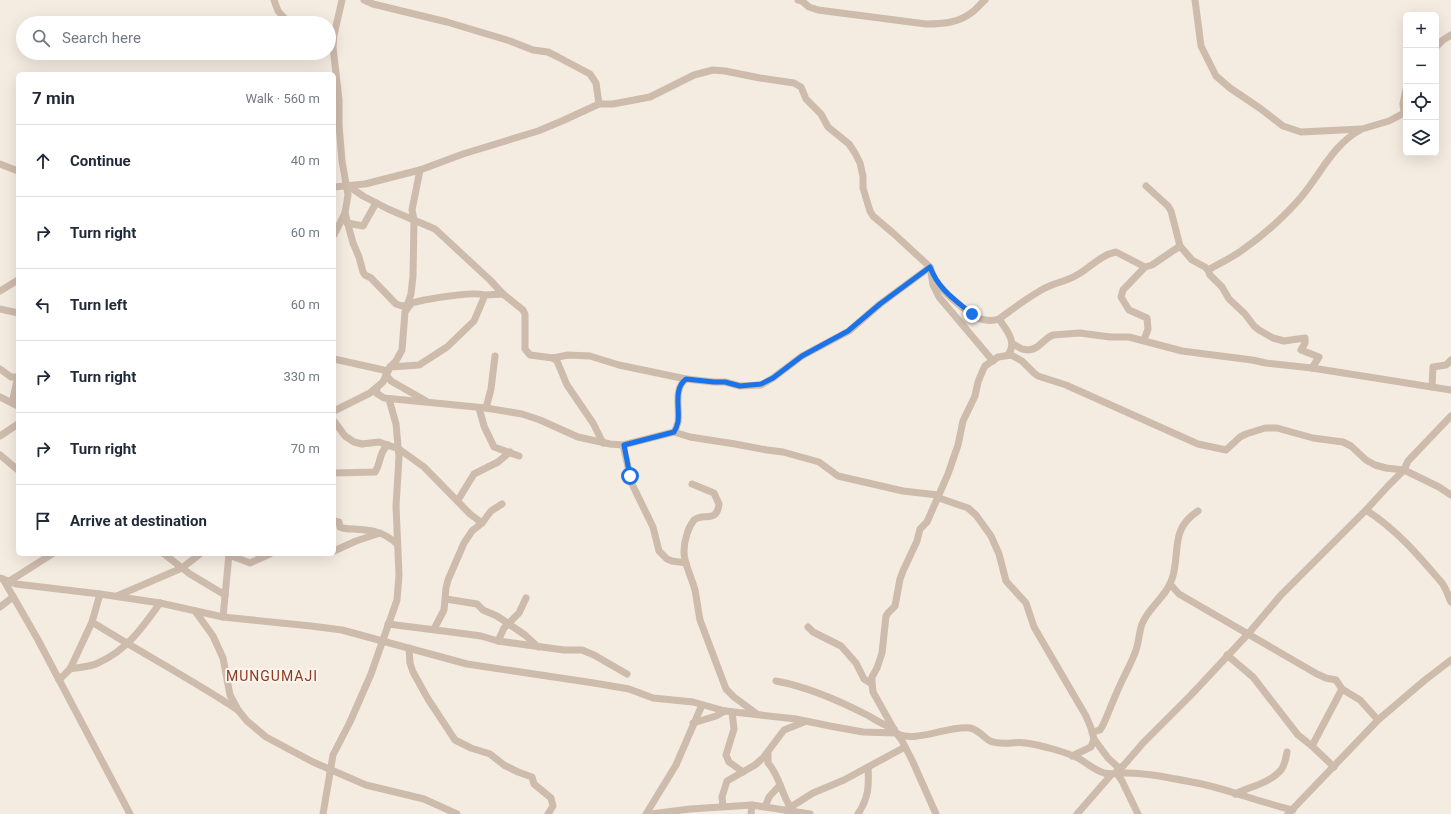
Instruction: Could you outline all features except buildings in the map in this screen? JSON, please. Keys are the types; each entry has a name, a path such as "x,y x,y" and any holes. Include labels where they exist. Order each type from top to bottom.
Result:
{"street":[{"path":"274,0 278,11 283,16"},
{"path":"336,22 342,0"},
{"path":"364,0 373,4 447,22 510,41 533,50 548,52 590,74 596,83 599,104"},
{"path":"798,0 802,1 809,7 818,10 926,24 943,24 954,22 971,14 985,0"},
{"path":"1195,0 1201,46 1216,76 1230,88 1261,108 1283,126 1293,130 1310,132 1362,129"},
{"path":"1439,44 1451,35"},
{"path":"334,60 335,72"},
{"path":"336,187 365,184 420,170 463,154 538,131 599,104 614,104 650,96 694,75 713,70 725,71 760,78 794,82 801,87 806,99 821,114 828,127 849,144 855,153 860,163 863,176 863,188 873,216 930,267 934,278 942,289 972,314 985,320 999,319 1035,294 1074,276 1100,258 1116,252 1145,267"},
{"path":"336,78 339,100 338,125 343,174 347,185 348,195 345,213 336,231"},
{"path":"1208,270 1245,249 1280,219 1302,196 1338,147 1351,135 1362,129 1388,121 1403,114"},
{"path":"0,164 16,170"},
{"path":"336,410 377,388 383,382 388,371 402,350 405,312 409,304 413,276 414,220 412,210 420,170"},
{"path":"347,185 376,203 435,229 503,294 523,310 525,314 524,346 526,352 530,355 553,358 568,355 590,356 619,365 686,379 725,382 740,386 761,384 773,378 802,356 848,331 880,304 930,267"},
{"path":"1146,186 1168,206 1171,211 1176,237 1180,246 1192,260 1208,270 1210,275 1222,288 1229,299 1259,330 1273,338 1284,341 1305,338 1305,343 1302,350 1319,357 1312,368"},
{"path":"347,223 363,226 376,203"},
{"path":"345,213 363,272 371,278 396,304 402,306 423,300 469,294 503,294"},
{"path":"1144,340 1148,329 1147,318 1130,310 1122,300 1121,296 1123,290 1145,267 1152,265 1180,246"},
{"path":"930,267 935,291 993,361"},
{"path":"0,291 16,281"},
{"path":"336,359 388,371 419,365 447,347 474,322 484,295"},
{"path":"0,309 16,313"},
{"path":"999,319 1013,344 1022,349 1033,349 1053,335 1080,333 1110,338 1130,337 1182,351 1312,368 1451,390"},
{"path":"1011,355 1009,353 1013,344"},
{"path":"936,814 912,760 873,692 872,677 882,653 886,616 888,612 896,605 898,586 903,571 917,541 920,529 927,522 948,474 958,445 963,421 976,396 980,376 985,366 998,357 1011,355 1022,361 1038,376 1066,385 1198,444 1226,450 1240,437 1268,427 1313,438 1343,442 1351,446 1366,460 1375,465 1404,470 1439,487 1451,495"},
{"path":"495,356 491,389 483,408 484,426 496,449 520,456"},
{"path":"553,358 557,361 567,384 593,423 603,443"},
{"path":"1432,387 1433,367 1446,365 1451,360"},
{"path":"0,369 11,377 16,377"},
{"path":"388,371 391,381 427,402"},
{"path":"674,432 678,424 679,390 681,383 686,379"},
{"path":"377,388 376,393 389,399 483,408 530,416 578,437 603,443 624,445 674,432 695,438 783,452 819,462 838,476 903,491 938,495 939,498 968,508 987,529 999,554 1006,580 1026,603 1034,626 1069,685 1086,716 1094,736 1122,781 1138,814"},
{"path":"0,397 15,404"},
{"path":"323,814 333,755 350,722 371,674 397,600 397,494 400,465 396,424 389,399"},
{"path":"1077,814 1115,772 1191,695 1281,596 1404,470 1408,461 1451,416"},
{"path":"336,424 346,436 354,442 362,444 379,442 398,448 424,467 458,500 470,514 482,523"},
{"path":"0,436 16,425"},
{"path":"336,473 375,472 383,450 388,445"},
{"path":"624,445 632,484 653,527 659,551 672,562 686,564"},
{"path":"458,500 474,474 498,462 510,452"},
{"path":"0,455 16,468"},
{"path":"692,484 714,493 719,506 713,516 698,518 692,523 683,548 684,558 698,603 700,620 726,688 734,697 757,714"},
{"path":"434,629 444,610 447,584 461,549 472,531 482,523 491,511 502,504"},
{"path":"1366,510 1389,527 1415,552 1442,583 1451,602"},
{"path":"1072,756 1092,747 1094,736 1103,725 1113,700 1129,668 1140,638 1143,622 1164,595 1170,584 1176,562 1176,548 1178,539 1183,526 1189,517 1198,511"},
{"path":"336,522 338,522 340,527 344,529 366,530 382,533 397,544"},
{"path":"336,550 356,541 382,533"},
{"path":"3,580 48,556"},
{"path":"167,556 203,583 225,595"},
{"path":"117,596 182,568 197,556"},
{"path":"223,617 229,556"},
{"path":"232,556 250,563 266,556"},
{"path":"3,580 160,603 223,617 342,630 467,664 629,689 653,698 693,702 728,712 796,719 863,732 895,732"},
{"path":"3,580 37,638 130,814"},
{"path":"1170,584 1179,594 1317,674 1336,680 1342,689 1360,700 1378,720"},
{"path":"59,680 70,669 92,622 100,594"},
{"path":"0,607 13,597"},
{"path":"498,641 507,624 519,613 526,598"},
{"path":"446,599 474,602 483,610 497,616 531,639 538,646"},
{"path":"70,669 98,663 127,644 137,635 160,603"},
{"path":"195,611 213,636 221,652 225,664 230,695 238,710 247,721 266,736 290,750 366,785 424,799 457,814"},
{"path":"92,622 238,710"},
{"path":"388,624 481,636 498,641 587,652 627,674"},
{"path":"808,627 841,646 856,663 864,679 872,684"},
{"path":"409,648 410,663 413,672 428,699 455,740 471,748 490,754 504,765 532,777 534,784 551,798 553,806 548,814"},
{"path":"1227,655 1253,677 1298,735 1334,767"},
{"path":"776,681 791,684 831,698 869,716 900,735 917,736 967,728 980,732 990,741 1036,744 1078,758 1098,771 1145,774 1203,784 1290,812 1378,720 1451,660"},
{"path":"1312,746 1342,689"},
{"path":"646,814 676,765 702,705"},
{"path":"693,723 728,712"},
{"path":"728,712 734,729 726,755 729,762 742,772"},
{"path":"718,809 727,781 755,765 769,752 778,736 784,730 804,722"},
{"path":"788,809 813,793 840,782 905,747"},
{"path":"769,752 768,763 775,772 788,809"},
{"path":"1235,794 1267,781 1277,773 1284,764 1287,752"},
{"path":"858,814 863,806 868,792 868,767"},
{"path":"768,809 769,797 780,785"},
{"path":"651,814 752,805 768,809 788,809 810,814"},
{"path":"751,814 752,805"}],"district":[{"name":"MUNGUMAJI","path":"272,676"}],"route":[{"path":"630,476 624,445 638,440 674,432 678,424 679,390 681,383 686,379 725,382 740,386 754,386 761,384 773,378 802,356 848,331 880,304 930,267 934,278 942,289 972,314"}]}
